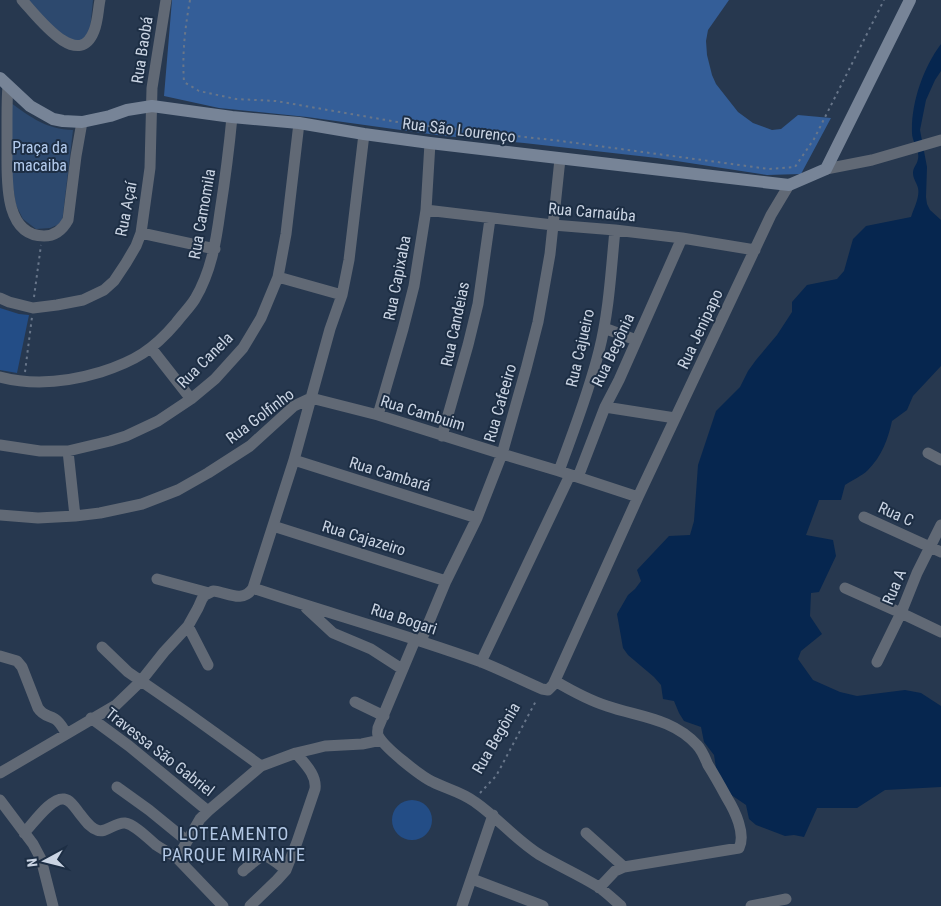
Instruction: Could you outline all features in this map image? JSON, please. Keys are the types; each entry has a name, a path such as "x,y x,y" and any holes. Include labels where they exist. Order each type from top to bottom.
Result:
{"street":[{"path":"22,0 51,31 73,46 79,46 84,43 95,30 100,0"},
{"name":"Rua Baobá","path":"152,106 152,88 166,0"},
{"path":"826,169 910,0"},
{"path":"4,82 30,106 43,114 53,119 82,122 68,220 57,233 49,236 33,234 24,229 17,221 12,210 8,195 4,82"},
{"name":"Rua São Lourenço","path":"82,122 127,110 152,106 232,117 299,123 430,143 788,185"},
{"name":"Rua Açaí","path":"0,298 33,308 70,303 83,300 104,290 114,280 136,246 141,233 150,168 152,106"},
{"name":"Rua Camomila","path":"0,377 24,382 47,382 86,377 120,366 140,356 166,334 195,300 207,274 215,249 232,117"},
{"name":"Rua Canela","path":"0,445 40,451 68,451 110,441 126,436 158,421 190,400 215,379 243,348 261,318 278,277 286,234 299,123"},
{"name":"Rua Golfinho","path":"0,515 38,518 100,513 135,506 178,490 250,446 294,406 311,398 330,329 342,295 349,260 364,134"},
{"path":"788,185 826,169 872,160 939,141"},
{"name":"Rua Capixaba","path":"378,415 414,286 426,210 430,143"},
{"name":"Rua Cafeeiro","path":"381,740 378,728 402,669 477,518 502,454 538,322 550,254 560,159"},
{"name":"Rua Jenipapo","path":"555,681 675,418 771,216 788,185"},
{"name":"Rua Carnaúba","path":"426,210 490,219 682,238 755,250"},
{"name":"Rua Candeias","path":"442,436 478,304 490,219"},
{"name":"Rua Cajueiro","path":"559,471 599,352 604,328 615,230"},
{"path":"141,233 215,249"},
{"name":"Rua Begônia","path":"574,476 682,238"},
{"path":"278,277 342,295"},
{"path":"604,328 636,340"},
{"path":"151,348 190,400"},
{"path":"0,773 116,705 141,681 188,626 205,596 213,591 241,596 249,593 294,460 311,398"},
{"name":"Rua Cambuim","path":"311,398 378,415 559,471 638,498"},
{"path":"605,407 675,418"},
{"path":"68,451 75,516"},
{"path":"928,453 941,460"},
{"name":"Rua Cambará","path":"294,460 477,518"},
{"path":"481,662 574,476"},
{"name":"Rua C","path":"864,517 936,550"},
{"name":"Rua A","path":"877,662 901,613 917,573 936,550 941,525"},
{"name":"Rua Cajazeiro","path":"273,526 446,581"},
{"path":"157,579 205,596"},
{"name":"Rua Bogari","path":"252,588 418,640 481,662 542,689"},
{"path":"845,588 941,632"},
{"path":"303,605 333,633 372,649 402,669"},
{"path":"188,626 208,665"},
{"path":"102,647 128,672 261,766"},
{"path":"0,656 17,660 22,667 41,714 54,718 66,733"},
{"path":"542,689 548,690 555,681 579,695 607,706 674,727 698,747 736,816 739,825 741,840 739,848 624,867 615,871 599,888"},
{"path":"355,702 384,716"},
{"name":"Travessa São Gabriel","path":"91,718 129,746 208,811"},
{"path":"176,857 182,850 195,825 208,811 261,766 296,753 325,746 362,744 381,740 410,768 434,783 463,794 474,801 539,854 599,888 621,906"},
{"path":"250,906 286,870 315,790 316,783 311,772 296,753"},
{"path":"117,787 187,841"},
{"path":"0,800 33,844 41,859 53,906"},
{"path":"24,833 48,806 58,800 70,801 97,831 103,831 117,824 130,824 159,847 176,857 223,906"},
{"path":"462,906 493,815"},
{"path":"586,833 624,867"},
{"path":"243,871 260,856 269,856 286,870"},
{"path":"472,879 543,906"},
{"path":"751,906 786,899"}],"path":[{"path":"190,0 185,30 184,82 199,91 236,100 276,101 409,124 561,141 769,169 795,167 814,139 884,0"},
{"name":"Rua Begônia","path":"474,801 496,776 542,689"}],"green space":[{"path":"25,0 93,0 90,30 83,42 64,38"},
{"name":"Praça da macaiba","path":"11,103 47,125 73,130 62,223 50,228 36,229 23,219 16,205 12,181"}],"shaded area":[{"path":"172,0 729,0 708,30 706,41 707,55 716,84 738,112 753,123 772,130 781,129 798,115 831,118 801,174 767,175 657,158 444,136 307,117 219,108 164,96"},
{"path":"941,44 941,71 926,100 920,130 927,167 927,204 930,210 941,220 941,366 913,396 907,410 892,421 881,453 873,465 866,472 845,485 841,500 819,500 806,535 833,540 836,556 819,592 811,593 810,616 822,634 801,651 798,659 813,680 840,692 857,696 905,690 921,693 941,706 941,787 885,790 857,808 817,808 804,837 785,836 756,825 749,819 746,805 724,790 717,774 714,755 704,742 701,727 684,721 674,701 663,699 661,685 628,655 623,648 617,614 628,595 641,581 637,570 669,536 690,535 694,521 698,465 716,411 740,387 748,371 777,335 792,312 792,302 807,285 837,279 844,271 853,239 866,226 911,217 918,195 913,173 918,156 912,136 916,98 929,64"}],"building":[{"path":"0,308 29,315 17,373 0,370"},
{"path":"416,800 423,803 429,809 432,820 431,828 423,837 416,840 408,840 401,837 393,828 392,816 395,809 404,801"}],"district":[{"name":"LOTEAMENTO PARQUE MIRANTE","path":"234,843"}]}
